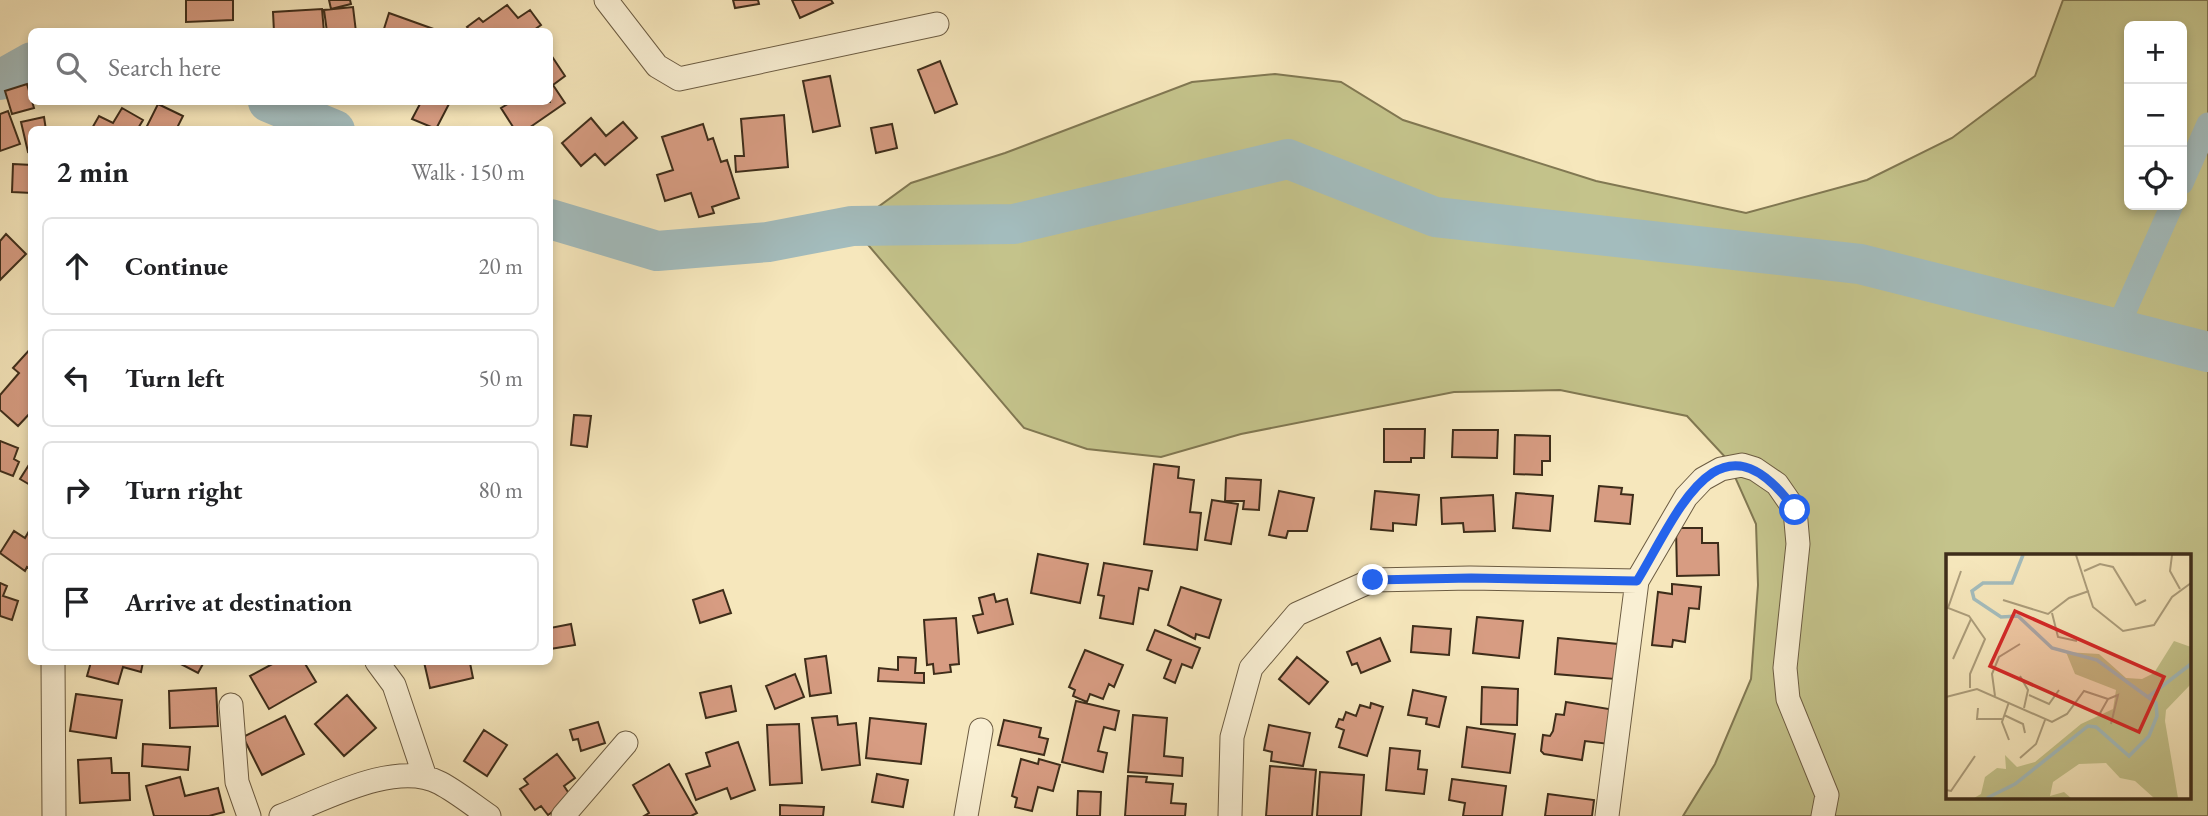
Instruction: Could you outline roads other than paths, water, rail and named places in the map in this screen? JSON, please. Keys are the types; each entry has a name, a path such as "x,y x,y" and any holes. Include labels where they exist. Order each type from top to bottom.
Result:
{"street":[{"path":"606,0 657,66 679,79 937,24"},
{"path":"1607,816 1637,581 1686,497 1703,479 1721,469 1742,465 1755,469 1777,484 1795,510 1798,544 1785,668 1788,699 1827,795 1823,816"},
{"path":"1230,816 1232,737 1251,667 1297,614 1373,580 1471,578 1637,581"},
{"path":"53,665 54,816"},
{"path":"378,665 394,685 425,777"},
{"path":"231,705 237,782 249,816"},
{"path":"966,816 981,730"},
{"path":"563,816 626,743"},
{"path":"281,816 378,780 399,775 425,777 439,782 489,816"}],"waterway":[{"path":"0,80 28,64"},
{"path":"275,105 325,126"},
{"path":"2187,172 2208,124"},
{"path":"553,220 657,251 768,242 852,226 1014,224 1288,159 1435,217 1860,264 2208,352"},
{"path":"2117,329 2170,210"}]}
